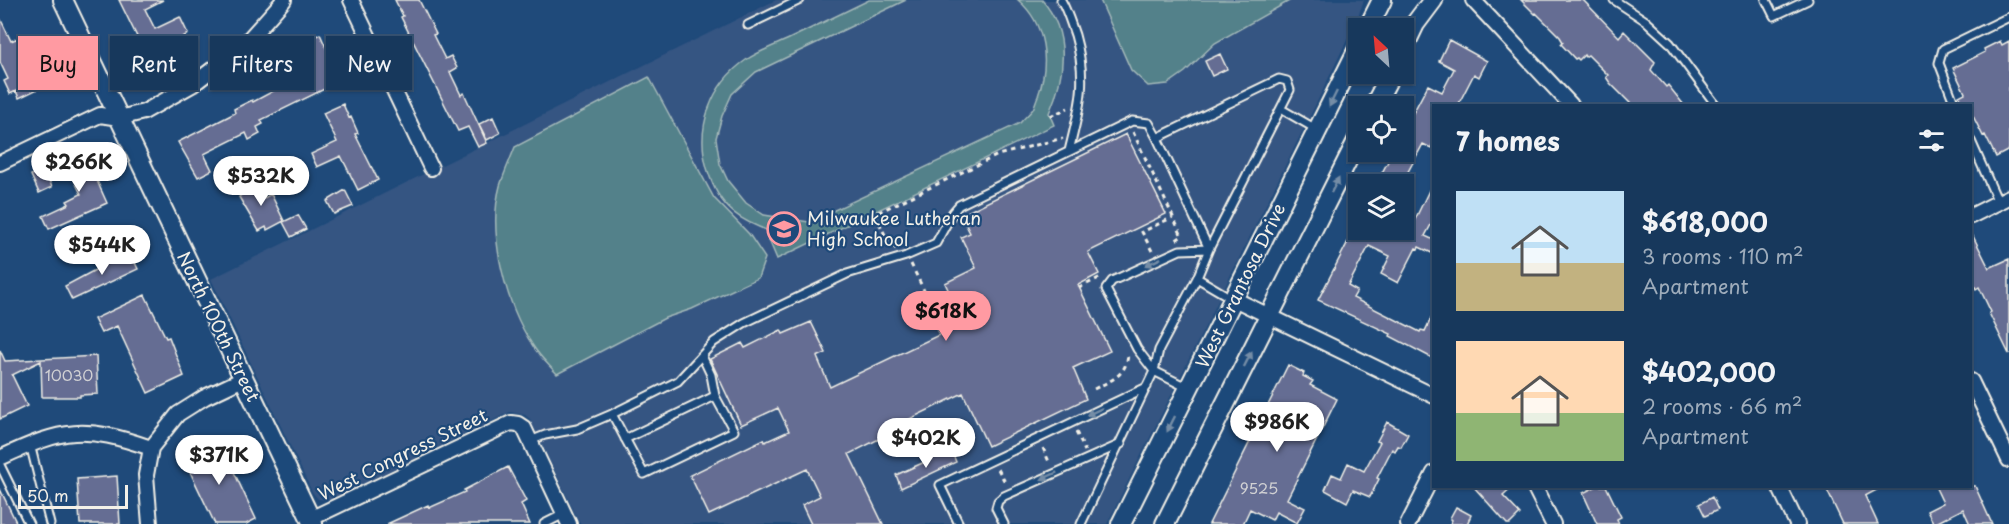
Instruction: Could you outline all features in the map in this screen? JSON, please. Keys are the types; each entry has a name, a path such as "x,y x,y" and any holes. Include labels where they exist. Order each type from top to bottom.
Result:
{"street":[{"name":"North 100th Street","path":"63,0 311,522"},
{"path":"0,163 100,116 119,118 144,112 192,85 243,46 284,0"},
{"path":"351,0 431,168"},
{"path":"1373,18 1382,0"},
{"path":"1414,26 1433,0"},
{"path":"1473,0 1571,104"},
{"name":"West Grantosa Drive","path":"1121,524 1348,69"},
{"path":"1165,524 1348,159"},
{"path":"1972,216 2005,202"},
{"path":"1234,299 1432,395"},
{"path":"150,524 146,475 151,448 178,414 205,397 243,379"},
{"path":"1972,383 2009,460"},
{"name":"West Congress Street","path":"311,522 511,423 524,428 530,441"},
{"path":"0,458 30,444 68,432 99,433 151,448"},
{"path":"530,441 567,519"},
{"path":"1408,524 1432,477"},
{"path":"1535,488 1553,524"},
{"path":"1780,488 1797,524"}],"lane":[{"path":"748,25 800,0"},
{"path":"1061,0 1082,60 1083,91 1069,151"},
{"path":"1614,0 1646,21 1670,43 1715,104"},
{"path":"1766,0 1774,16 1808,0"},
{"path":"1955,104 1939,63 1943,49 2009,17"},
{"path":"1081,524 1147,387 1159,350 1290,90 1287,81 1279,79 1157,138"},
{"path":"1281,109 1318,130"},
{"path":"530,441 545,435 577,429 678,381 714,342 744,323 847,274 906,256 936,243 959,205 1129,123 1149,123 1209,249"},
{"path":"1972,143 2005,202"},
{"path":"1189,389 1154,371 1137,349 1106,289 1112,281 1180,250 1209,249"},
{"path":"1197,278 1234,299"},
{"path":"612,414 644,474 734,431 715,396 711,375 702,356"},
{"path":"959,524 940,484 1147,387"},
{"path":"625,439 715,396"},
{"path":"30,444 50,524"},
{"path":"1004,524 996,508 998,501 1011,492 1121,444"},
{"path":"0,465 30,524"},
{"path":"544,524 567,519"}],"path":[{"path":"1050,116 1080,102"},
{"path":"1129,123 1182,236 1172,241"},
{"path":"879,222 875,214 998,155 1073,135"},
{"path":"1162,246 1152,251 1142,232 1173,217"},
{"path":"1079,288 1103,276"},
{"path":"1094,389 1124,371 1128,352"},
{"path":"1071,423 1088,458"},
{"path":"1038,438 1054,473"},
{"path":"993,459 1011,492"}],"shaded area":[{"name":"Milwaukee Lutheran High School","path":"776,0 1364,0 1358,18 1348,18 1348,38 1107,524 580,524 530,419 525,415 510,412 336,497 327,500 318,499 312,492 211,279"}],"green space":[{"path":"869,0 906,0 756,72 732,94 722,116 716,138 720,164 728,181 746,203 764,215 809,222 1020,123 1033,109 1038,96 1044,70 1044,57 1043,44 1035,20 1018,0 1042,0 1058,27 1062,55 1061,70 1059,85 1049,113 1054,125 777,259 769,240 780,235 754,225 733,212 718,194 712,182 707,168 703,138 709,108 723,81 746,60"},
{"path":"1100,0 1291,0 1215,43 1185,72 1168,84 1148,86 1131,70"},
{"path":"649,77 714,198 749,234 765,258 758,278 692,309 665,318 557,374 533,346 523,329 507,290 496,225 500,186 515,147"}],"building":[{"path":"119,0 163,0 145,9 155,29 180,17 188,34 184,36 137,36"},
{"path":"395,0 419,0 436,34 433,35 445,59 451,56 457,68 450,72 461,95 464,93 487,143 478,147 468,127 458,131 401,17 403,16"},
{"path":"1521,0 1583,0 1619,37 1624,31 1655,62 1651,70 1666,87 1668,85 1683,104 1631,104 1610,83 1606,77 1608,75 1588,55 1585,57 1584,55 1579,60 1575,59 1561,44 1563,42 1560,37"},
{"path":"0,18 11,41 18,38 18,90 36,90 19,98 16,91 10,94 4,81 8,79 0,62"},
{"path":"320,34 326,48 326,88 261,120 263,124 257,127 260,134 249,140 246,133 204,154 212,170 198,177 178,142 235,113 234,109 275,90 314,90 314,37"},
{"path":"1449,40 1487,61 1479,77 1474,74 1459,104 1432,104 1432,146 1431,148 1423,144 1414,161 1414,111 1428,85 1442,92 1454,69 1439,61"},
{"path":"2000,41 2002,45 2009,41 2009,150 1996,157 1972,114 1972,104 1963,104 1959,96 1965,93 1953,68 1985,52 1984,49"},
{"path":"1220,54 1227,69 1212,76 1205,61"},
{"path":"343,104 349,118 351,117 358,133 355,134 378,180 358,190 341,156 317,167 311,154 337,142 323,113"},
{"path":"493,117 500,133 487,140 479,124"},
{"path":"1126,134 1166,214 1088,252 1099,274 1078,285 1110,351 1073,368 1086,399 988,446 963,393 885,431 887,435 849,454 883,524 811,524 802,505 820,496 807,469 709,515 690,475 764,439 765,442 789,431 778,408 741,425 710,359 742,343 745,348 781,330 783,334 811,322 826,353 817,357 830,387 939,335 928,312 953,300 945,283 976,268 961,237 970,233 961,215"},
{"path":"84,152 107,203 49,229 43,216 69,204 67,201 81,194 65,161"},
{"path":"1388,162 1413,162 1407,174 1381,174"},
{"path":"44,169 52,187 39,193 31,175"},
{"path":"255,181 264,198 271,194 284,221 267,230 266,227 259,231 239,197 243,193 241,189"},
{"path":"1432,184 1432,223 1425,236 1432,239 1432,253 1419,247 1416,248 1398,283 1381,274 1390,256 1369,246 1348,286 1357,291 1353,298 1420,332 1425,331 1432,316 1432,358 1390,336 1391,334 1318,300 1349,240 1414,240 1414,222"},
{"path":"345,190 353,206 334,214 327,201"},
{"path":"298,215 306,229 291,237 283,222"},
{"path":"1972,234 1989,268 2009,259 2009,354 1979,287 1976,289 1972,280"},
{"path":"130,252 138,269 72,300 65,286"},
{"path":"145,295 166,338 169,337 184,376 148,393 117,326 101,333 94,319"},
{"path":"0,350 5,361 96,356 98,394 80,395 80,397 42,397 41,361 12,375 27,406 0,419"},
{"path":"1288,365 1304,373 1303,376 1313,381 1310,385 1337,399 1287,499 1305,508 1297,523 1276,512 1272,520 1250,509 1243,524 1209,524"},
{"path":"1387,422 1408,434 1401,447 1398,446 1395,451 1392,449 1370,497 1353,490 1347,502 1325,490 1332,474 1341,478 1348,463 1364,471 1380,442 1377,441"},
{"path":"219,440 256,519 246,524 215,524 183,457"},
{"path":"951,450 956,462 901,488 896,475"},
{"path":"508,467 526,501 521,504 530,524 387,524 428,505 429,508 465,492 464,490"},
{"path":"117,476 120,524 80,524 77,479"},
{"path":"1975,486 1992,524 1970,524 1963,509 1934,524 1927,511 1943,503 1936,488 1972,488"},
{"path":"1475,488 1512,488 1503,496 1520,514 1510,524 1507,524"},
{"path":"1593,488 1607,488 1621,517 1617,519 1619,524 1597,524 1583,493"},
{"path":"1832,488 1880,488 1865,496 1878,524 1843,524 1827,490"},
{"path":"0,489 17,524 0,524"},
{"path":"1712,497 1718,510 1705,516 1699,504"},
{"path":"1456,507 1471,515 1467,524 1450,524 1452,520 1450,518"}],"place":[{"name":"Milwaukee Lutheran High School","path":"784,229"}]}
